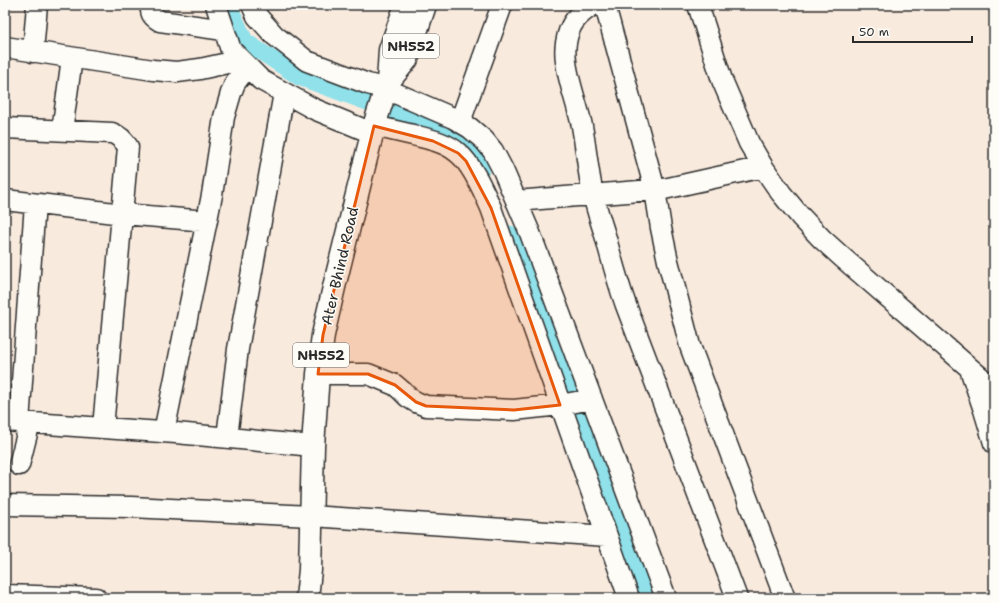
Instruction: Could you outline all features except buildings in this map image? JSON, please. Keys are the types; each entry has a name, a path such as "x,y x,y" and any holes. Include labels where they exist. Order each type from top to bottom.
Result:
{"highway":[{"name":"Ater Bhind Road","path":"308,598 310,570 312,446 323,335 374,125 386,88 390,50 406,5"},
{"name":"Ater Bhind Road","path":"386,88 407,59 426,5"}],"street":[{"path":"32,52 37,5"},
{"path":"151,5 151,13 154,18 160,21 224,30"},
{"path":"216,5 231,50 261,80 314,109 433,140 446,145 458,153 466,161 483,190 491,208 629,598"},
{"path":"252,5 257,16 274,35 307,61 368,84 386,88 453,118 470,128 484,140 493,151 503,170 530,233 666,598"},
{"path":"460,122 502,5"},
{"path":"593,5 573,22 568,30 565,44 565,57 582,126 593,194 618,284 737,598"},
{"path":"606,5 655,190 668,261 690,346 784,596"},
{"path":"698,5 722,80 749,143 762,167 781,193 822,239 994,389"},
{"path":"5,48 153,70 177,72 244,63"},
{"path":"62,131 72,58"},
{"path":"164,432 212,195 227,105 244,63"},
{"path":"227,437 238,349 284,93"},
{"path":"5,128 112,133 119,136 128,147 103,428"},
{"path":"516,201 664,189 762,167"},
{"path":"5,200 123,214 206,220"},
{"path":"12,422 35,204"},
{"path":"969,368 994,443"},
{"path":"318,374 368,374 395,386 408,397 426,406 514,410 560,405 592,399"},
{"path":"12,422 227,437 312,446"},
{"path":"12,422 28,430 19,465"},
{"path":"5,505 137,507 311,516 607,536"},
{"path":"5,595 96,598"}],"highlighted area":[{"path":"374,126 433,141 458,153 466,161 491,208 560,405 514,410 426,406 416,402 395,385 368,374 318,374 323,335"}],"waterway":[{"path":"230,5 232,13 245,41 299,77 463,137 481,170"},
{"path":"510,234 536,299 647,598"}]}
